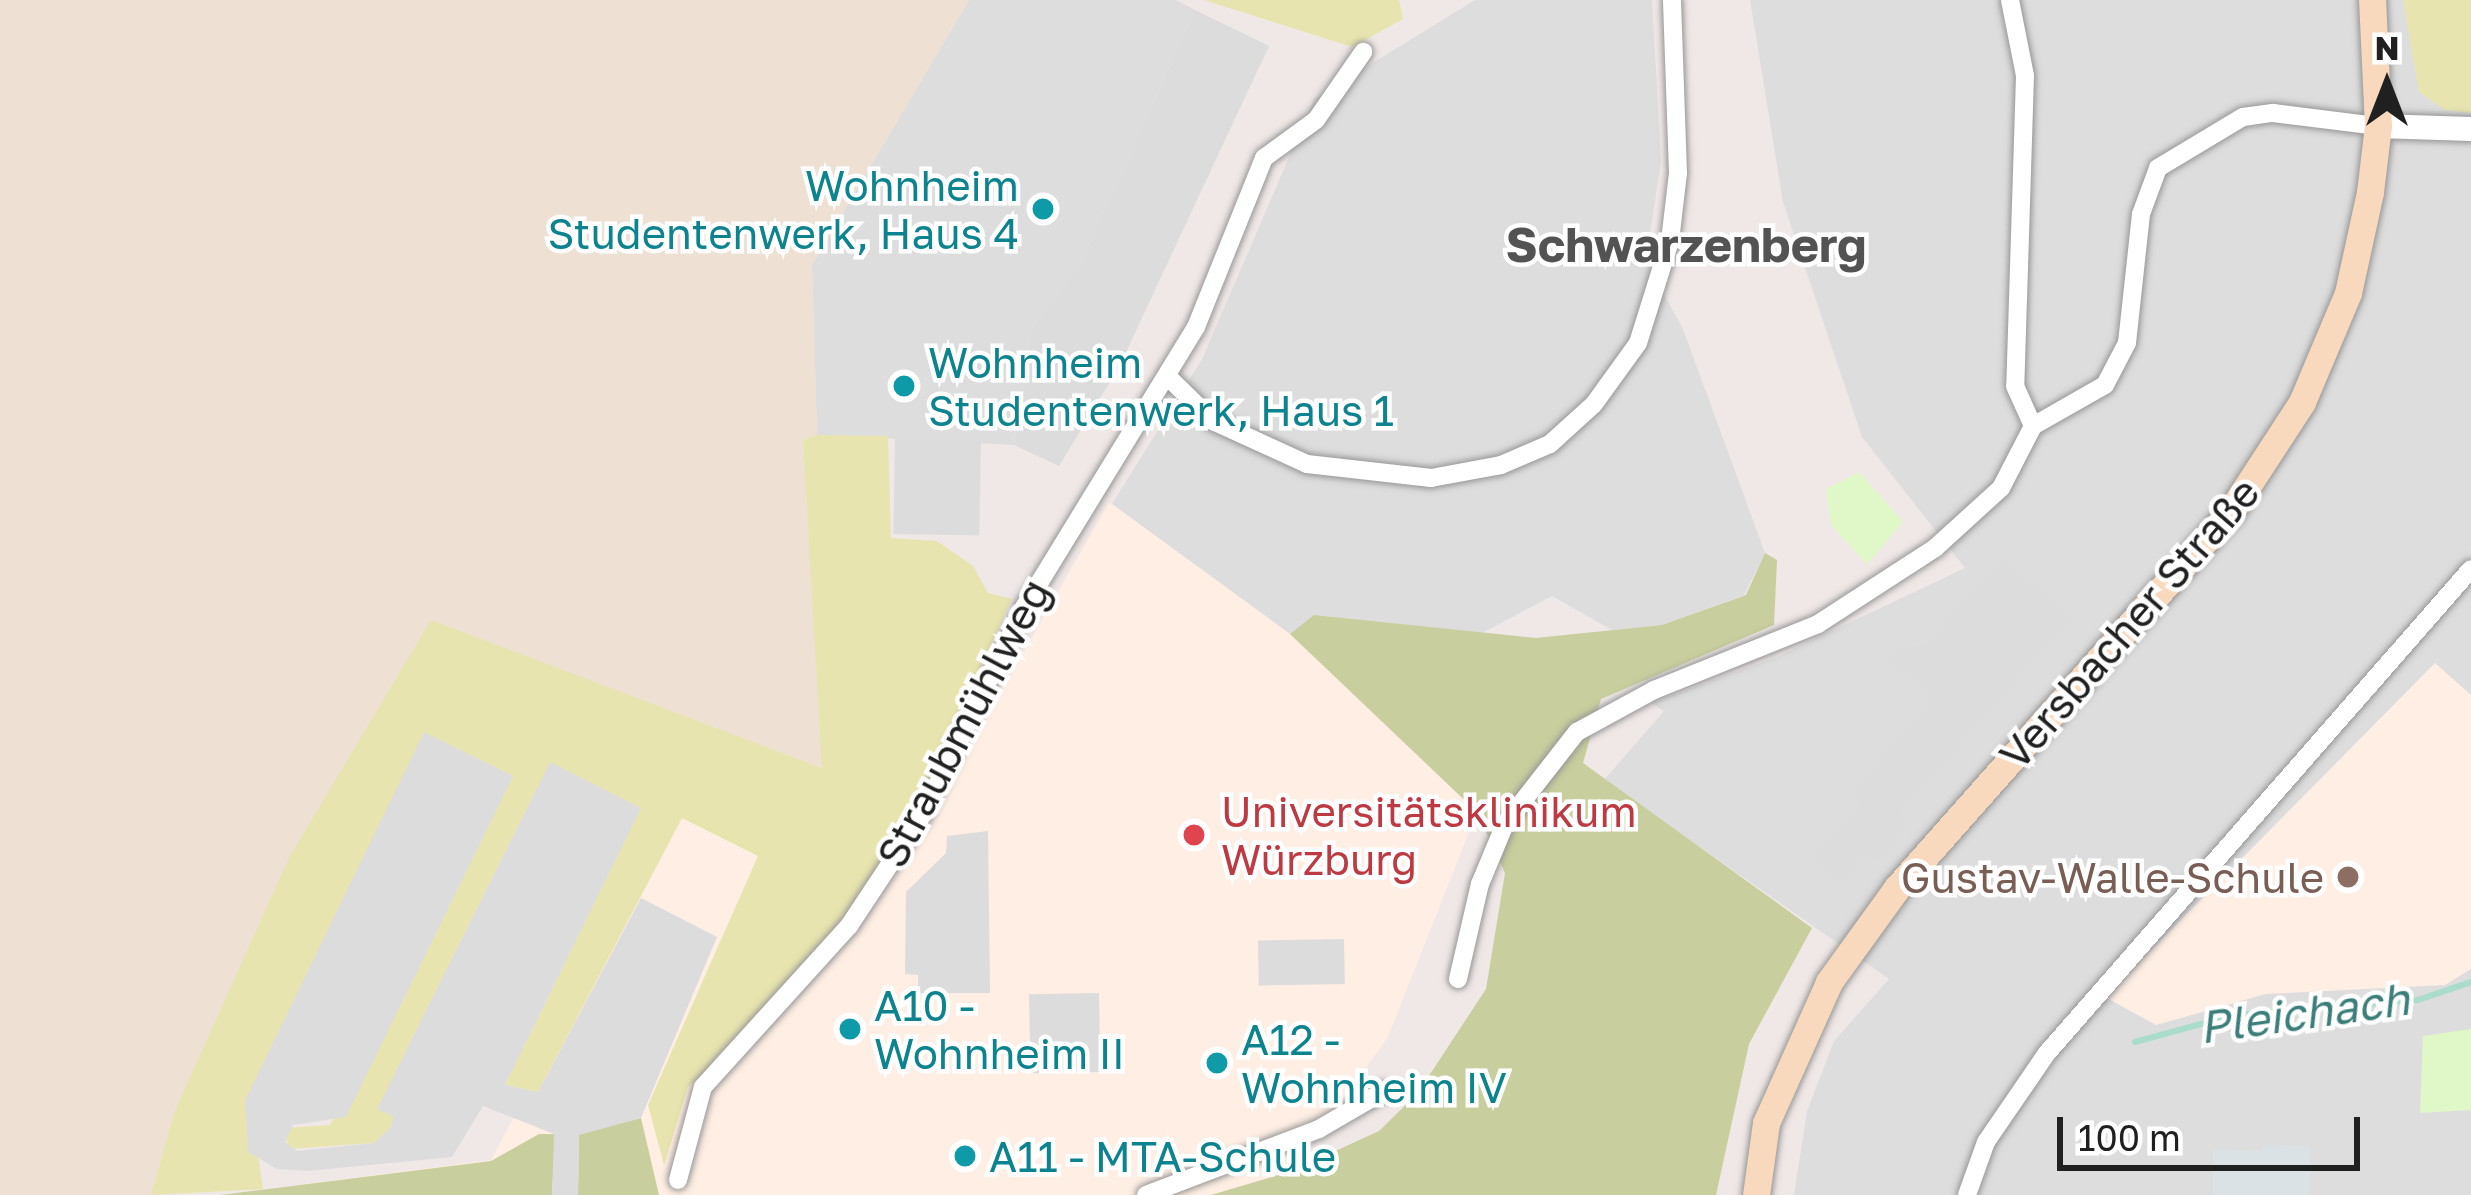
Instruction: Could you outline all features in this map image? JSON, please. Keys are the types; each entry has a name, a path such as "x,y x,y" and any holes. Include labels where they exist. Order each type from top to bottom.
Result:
{"main road":[{"name":"Versbacher Straße","path":"1756,1195 1766,1123 1785,1071 1857,940 2158,599 2282,439 2348,293 2378,126 2372,0"}],"street":[{"path":"1167,376 1213,421 1307,464 1431,478 1501,465 1550,444 1594,404 1638,343 1670,241 1678,173 1672,0"},
{"path":"2010,0 2025,76 2015,386 2033,425"},
{"name":"Straubmühlweg","path":"678,1180 704,1088 849,926 910,833 1015,622 1196,328 1264,158 1316,120 1363,52"},
{"path":"1458,979 1480,884 1504,824 1577,732 1654,691 1818,624 1941,544 2001,488 2033,425 2104,385 2127,343 2140,214 2158,168 2243,117 2273,113 2378,126 2471,129"},
{"path":"1967,1195 1978,1156 2048,1053 2471,569"},
{"path":"1146,1195 1343,1118 1384,1091"}],"shaded area":[{"path":"0,0 969,0 812,265 817,435 803,440 823,768 431,621 174,1113 151,1195 0,1195"},
{"path":"969,0 1176,0 1195,10 1080,264 1031,330 1014,445 817,435 812,265"},
{"path":"1204,0 1399,0 1403,19 1352,47"},
{"path":"1475,0 1652,0 1661,161 1646,261 1683,329 1765,553 1744,595 1662,625 1612,630 1552,596 1482,633 1315,615 1290,634 1112,504 1202,359 1314,99"},
{"path":"1750,0 2471,0 2471,1195 1794,1195 1807,1111 1834,1041 1889,979 1604,780 1664,711 1651,703 1779,656 1965,568 1862,437 1783,202"},
{"path":"2403,0 2471,0 2471,113 2445,110 2419,92"},
{"path":"1195,10 1269,46 1119,367 1059,466 1014,445 1031,330 1080,264"},
{"path":"817,435 888,436 891,538 937,541 973,566 988,593 1012,599 917,806 853,910 735,1049 688,1087 664,1165 648,1105 758,856 682,818 538,1092 505,1085 640,809 535,792 378,1108 395,1117 390,1128 374,1143 288,1149 285,1128 330,1125 513,776 424,733 258,1154 263,1189 151,1195 174,1113 289,858 431,620 822,768 803,440"},
{"path":"895,439 981,441 979,535 893,534"},
{"name":"Universitätsklinikum Würzburg","path":"1109,502 1290,634 1477,812 1388,1037 1292,1171 1211,1195 219,1195 491,1160 681,803 903,865"},
{"path":"2003,559 2071,618 1899,813 1911,823 1877,862 1866,853 1840,884 1811,859 1860,804 1850,794 1933,698 1889,659 1900,648 1925,645"},
{"name":"Gustav-Walle-Schule","path":"2435,663 2471,695 2471,969 2445,985 2266,994 2156,1025 2105,997"},
{"path":"424,732 513,776 346,1117 293,1125 285,1142 297,1151 374,1143 390,1128 394,1117 377,1109 550,762 641,808 505,1085 538,1092 641,898 717,937 641,1118 579,1135 578,1195 552,1195 554,1134 483,1106 452,1157 308,1171 277,1169 248,1152 245,1100"},
{"path":"988,831 990,993 918,993 918,975 905,974 906,892 946,853 947,836"},
{"path":"1344,939 1345,984 1259,985 1258,941"},
{"path":"1099,993 1100,1072 1030,1073 1029,994"},
{"path":"2263,1145 2310,1146 2310,1195 2213,1195 2213,1150 2263,1151"}],"green space":[{"path":"1859,472 1903,522 1867,564 1831,525 1826,489"},
{"path":"1765,553 1777,560 1774,625 1601,699 1583,763 1812,928 1749,1044 1716,1195 1211,1195 1292,1171 1379,1131 1417,1094 1486,989 1505,873 1477,812 1290,634 1314,615 1536,638 1662,625 1746,595"},
{"path":"2471,1029 2471,1110 2420,1113 2423,1036"},
{"path":"641,1118 659,1195 578,1195 579,1134"},
{"path":"539,1134 555,1134 552,1195 219,1195 491,1161"}],"waterway":[{"name":"Pleichach","path":"2135,1042 2234,1015 2418,1000 2471,982"}],"place":[{"name":"Wohnheim Studentenwerk, Haus 4","path":"1043,209"},
{"name":"Wohnheim Studentenwerk, Haus 1","path":"904,386"},
{"name":"Universitätsklinikum Würzburg","path":"1194,835"},
{"name":"Gustav-Walle-Schule","path":"2348,877"},
{"name":"A10 - Wohnheim II","path":"850,1029"},
{"name":"A12 - Wohnheim IV","path":"1217,1063"},
{"name":"A11 - MTA-Schule","path":"965,1156"}],"district":[{"name":"Schwarzenberg","path":"1686,245"}]}
